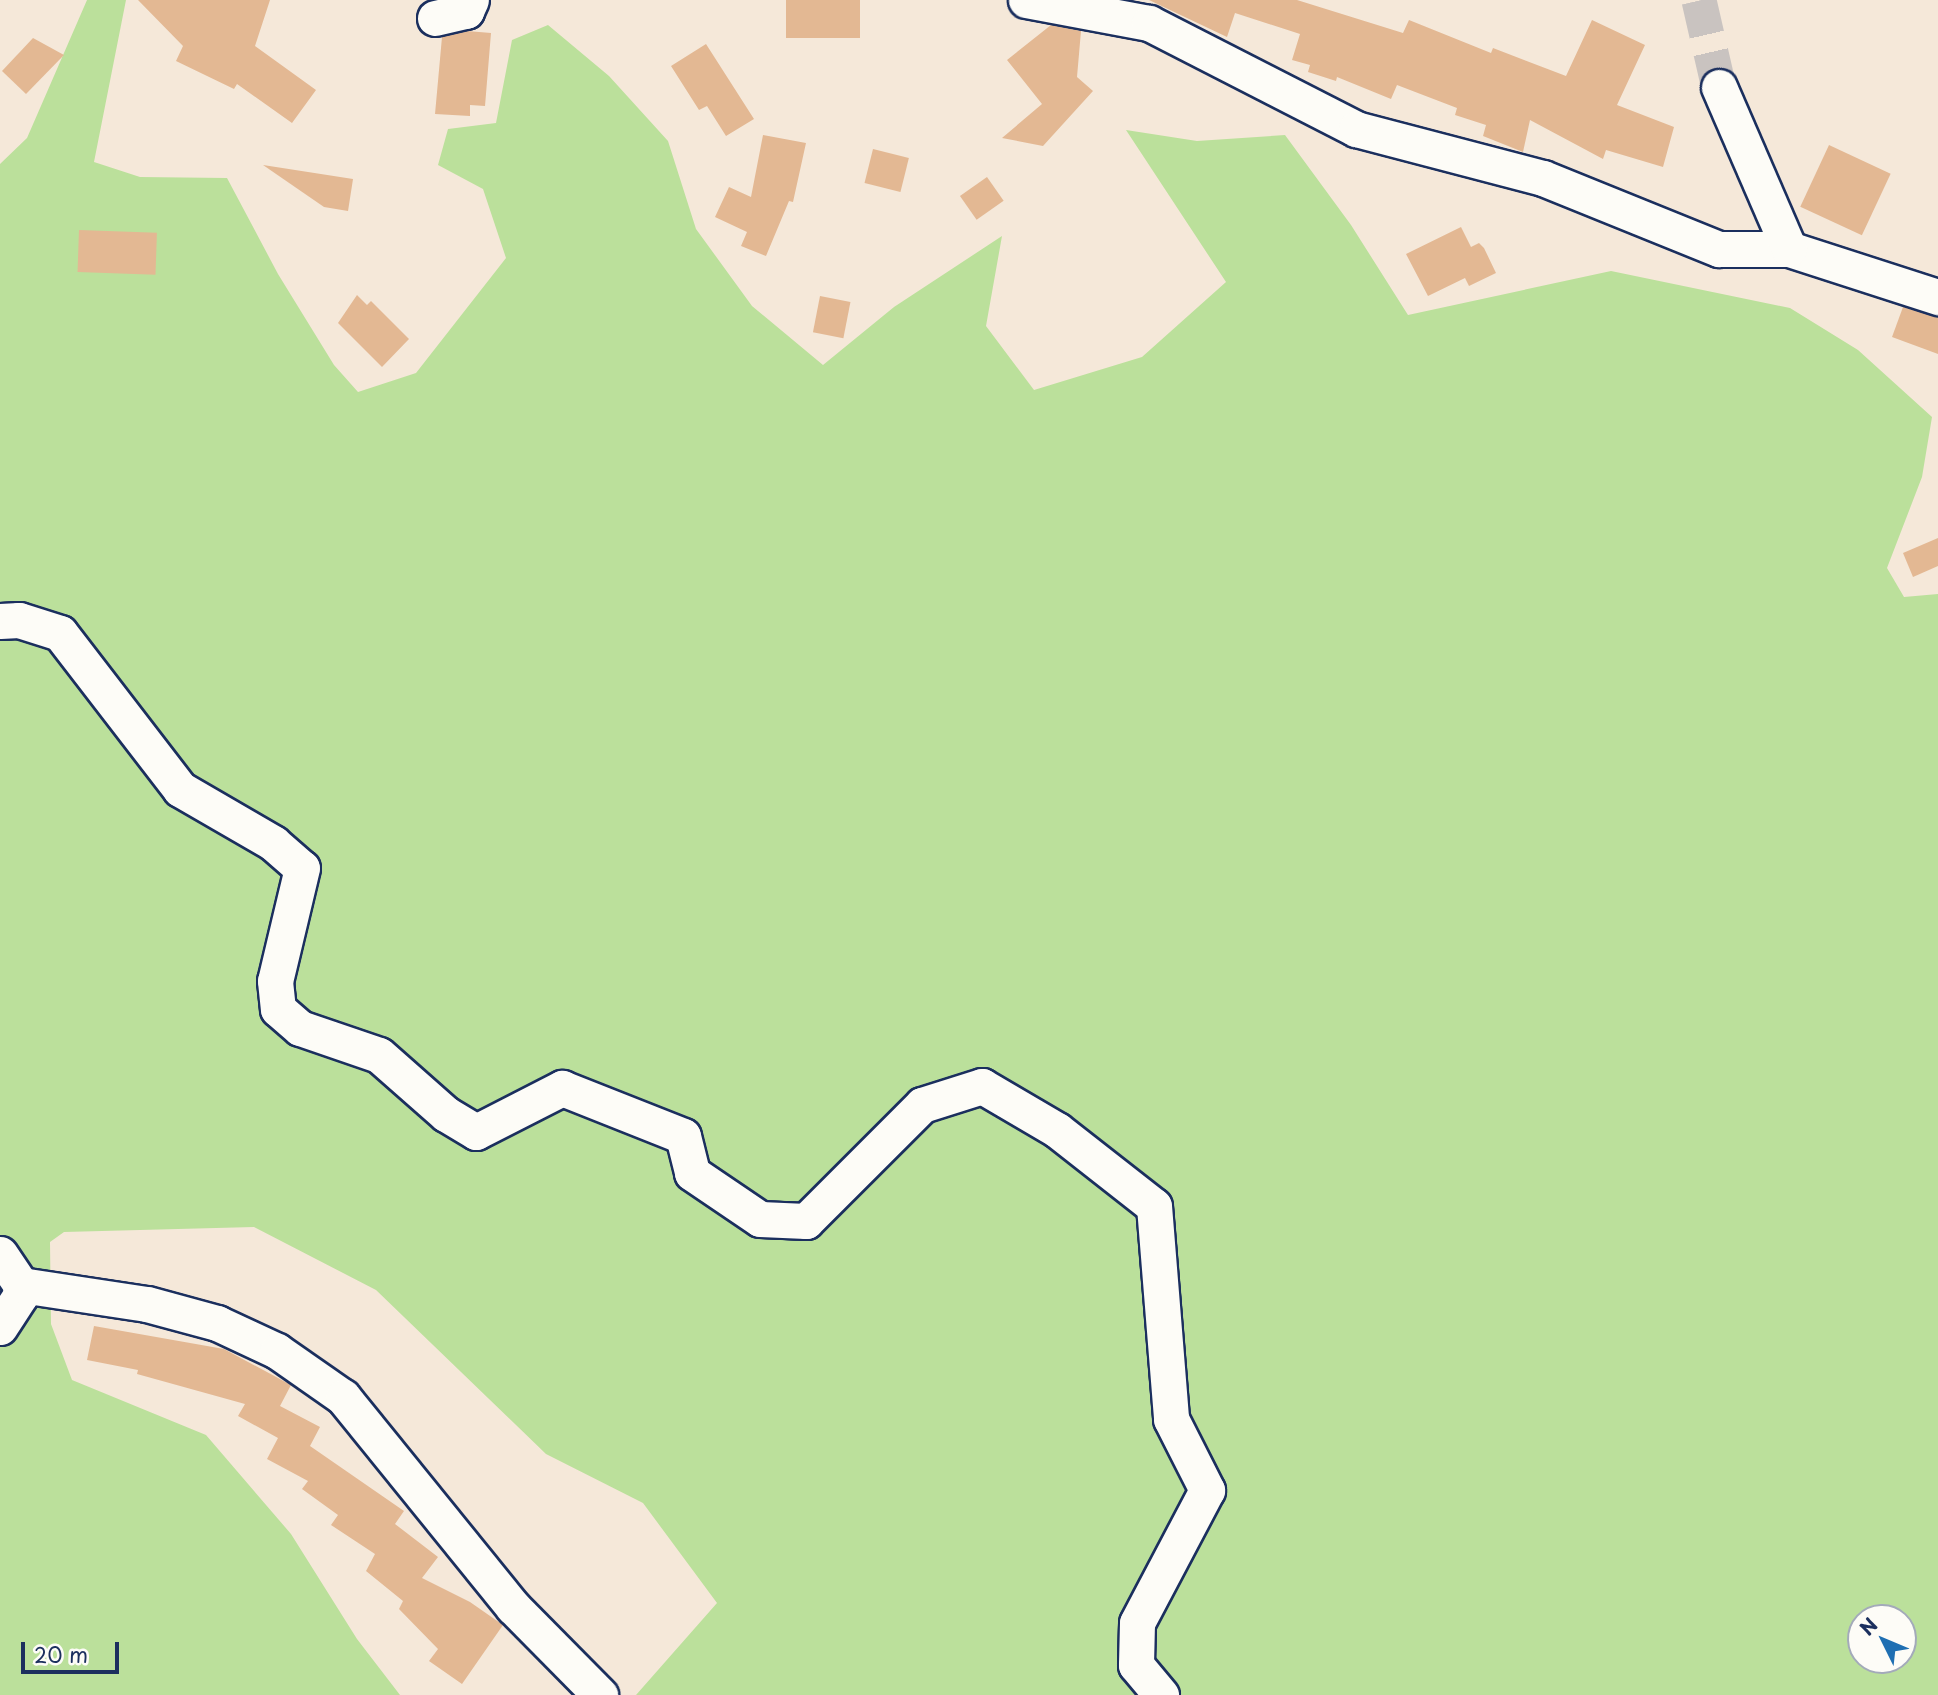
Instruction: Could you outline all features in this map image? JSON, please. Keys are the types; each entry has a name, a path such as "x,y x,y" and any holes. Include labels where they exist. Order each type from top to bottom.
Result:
{"street":[{"path":"435,18 466,11 471,0"},
{"path":"1026,0 1149,23 1356,129 1543,178 1719,249 1789,249 1938,297"},
{"path":"1719,87 1789,249"},
{"path":"0,621 19,620 60,633 180,789 273,843 302,868 275,981 278,1009 300,1028 379,1055 446,1114 475,1132 562,1088 683,1136 692,1174 760,1219 806,1221 922,1105 982,1086 1057,1130 1154,1206 1171,1419 1207,1490 1137,1623 1136,1665 1161,1695"},
{"path":"0,1254 21,1285 20,1296 0,1327"},
{"path":"21,1285 147,1304 217,1324 276,1351 343,1398 513,1607 600,1695"}],"green space":[{"path":"87,0 126,0 94,162 140,177 227,178 278,274 334,365 358,392 416,373 506,258 483,189 438,165 448,129 496,123 512,40 548,25 609,76 668,141 696,229 752,306 823,365 894,307 1002,236 986,326 1034,390 1142,357 1226,282 1126,130 1197,141 1285,135 1351,225 1408,315 1611,271 1790,308 1858,350 1932,417 1922,477 1887,568 1904,597 1938,594 1938,1695 636,1695 717,1603 643,1503 546,1454 376,1290 254,1227 64,1232 50,1242 51,1324 72,1380 206,1435 291,1534 357,1639 400,1695 0,1695 0,164 27,138"}],"building":[{"path":"138,0 270,0 255,46 316,90 292,123 237,84 234,89 176,61 183,46"},
{"path":"786,0 860,0 860,38 786,38"},
{"path":"1149,0 1297,0 1403,33 1409,20 1491,53 1493,48 1566,76 1592,20 1645,45 1617,105 1674,127 1663,167 1606,150 1603,159 1530,120 1523,152 1483,136 1486,125 1455,115 1457,108 1397,85 1391,99 1337,77 1336,81 1308,72 1310,65 1292,60 1300,34 1235,13 1227,37"},
{"path":"1051,25 1081,31 1077,77 1093,91 1043,146 1002,138 1042,104 1007,60"},
{"path":"467,31 491,33 485,106 470,105 470,116 435,114 442,37"},
{"path":"33,38 64,55 26,94 2,71"},
{"path":"706,44 754,119 726,136 707,106 699,110 671,66"},
{"path":"763,135 806,143 793,202 789,201 766,256 741,246 747,232 715,217 729,187 751,197"},
{"path":"1829,145 1891,174 1862,235 1800,207"},
{"path":"873,149 909,158 900,192 865,183"},
{"path":"263,165 353,179 348,211 324,207"},
{"path":"987,177 1004,201 977,220 960,196"},
{"path":"1461,227 1471,247 1479,243 1484,248 1496,273 1469,286 1465,278 1428,296 1406,254"},
{"path":"79,230 157,233 155,275 78,272"},
{"path":"357,295 367,305 371,301 409,339 382,367 338,323"},
{"path":"820,296 850,302 843,338 813,332"},
{"path":"1903,307 1938,317 1938,354 1892,337"},
{"path":"1938,538 1938,566 1913,577 1903,553"},
{"path":"94,1326 224,1349 291,1385 280,1406 320,1427 310,1446 404,1511 395,1524 438,1557 422,1578 470,1602 503,1625 462,1684 429,1661 438,1649 399,1609 403,1601 366,1571 375,1554 331,1525 338,1515 302,1489 308,1481 267,1459 278,1438 238,1416 245,1404 137,1374 138,1370 87,1360"}],"tunnel":[{"path":"1699,0 1719,87"}]}
